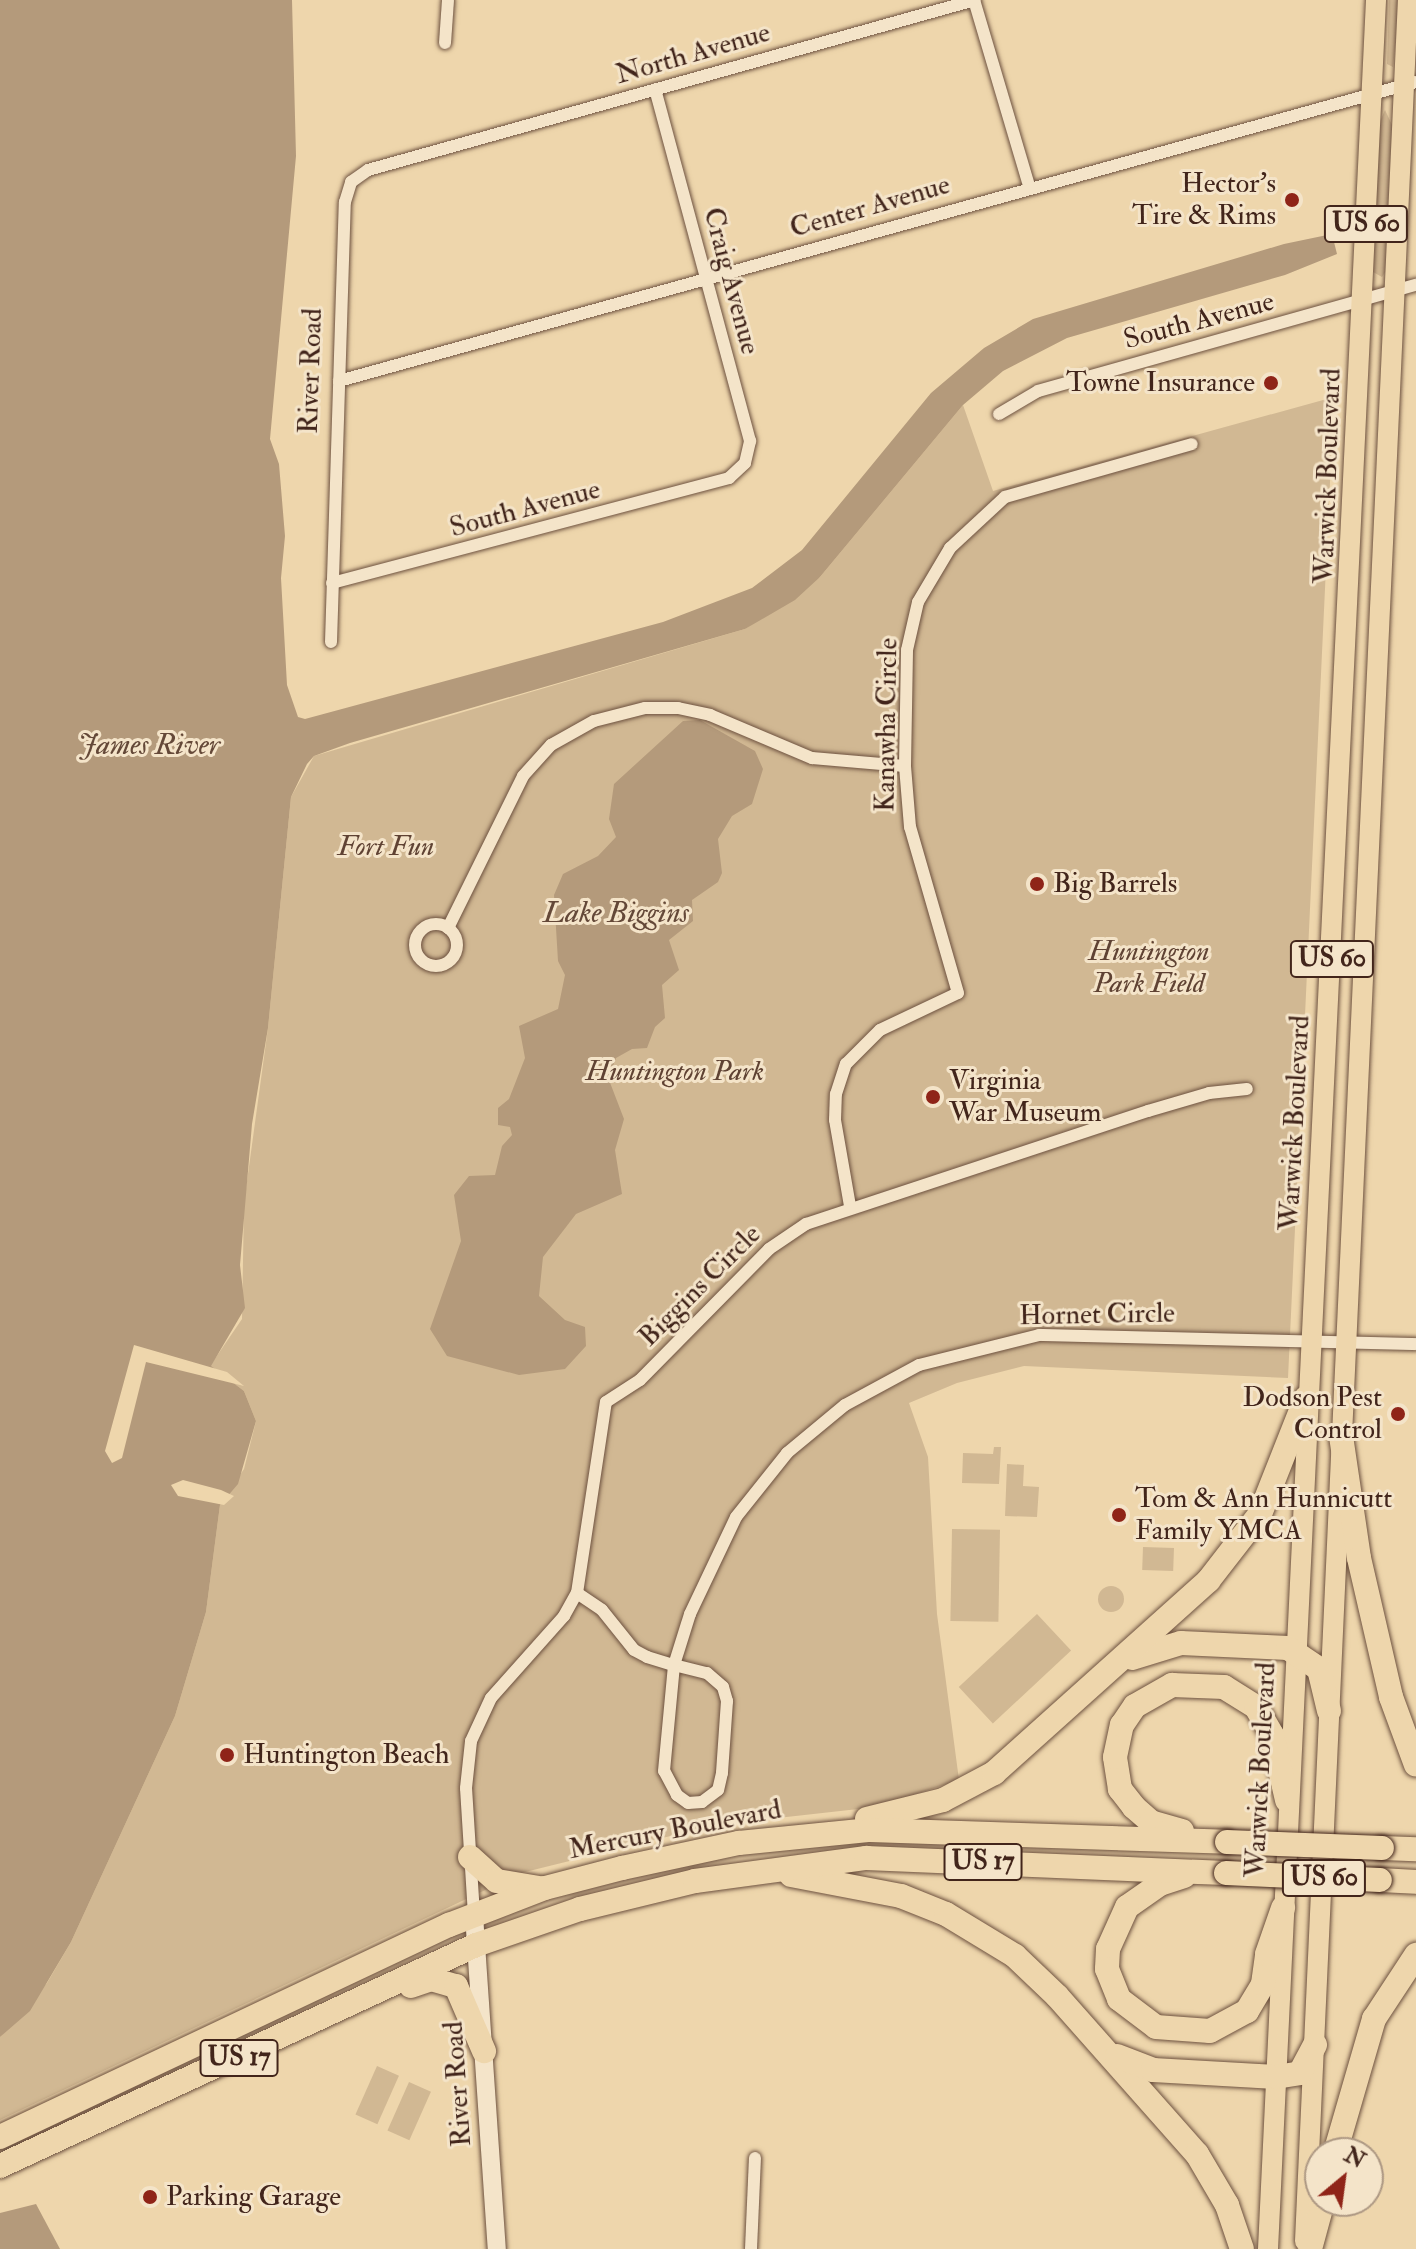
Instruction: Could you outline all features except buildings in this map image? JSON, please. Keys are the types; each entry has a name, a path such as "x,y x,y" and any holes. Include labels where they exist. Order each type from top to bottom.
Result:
{"highway":[{"path":"811,1835 943,1800 976,1785 1023,1750 1208,1581 1248,1534 1280,1473 1306,1398"},
{"path":"1341,1436 1359,1558 1391,1697 1416,1765"},
{"path":"1118,1663 1181,1643 1295,1650 1319,1669 1329,1711"},
{"path":"1227,1842 1151,1822 1120,1789 1118,1739 1127,1715 1145,1697 1172,1685 1199,1682 1246,1699 1272,1735 1287,1800"},
{"name":"Mercury Boulevard","path":"0,2137 474,1915 545,1888 698,1851 811,1835 924,1830 1416,1849"},
{"path":"470,1857 497,1881 545,1888"},
{"name":"Mercury Boulevard","path":"0,2166 476,1945 580,1909 741,1871 894,1858 1416,1882"},
{"path":"741,1871 851,1883 946,1914 1015,1956 1107,2051 1197,2154 1227,2205 1242,2249"},
{"path":"1214,1873 1146,1892 1127,1907 1111,1935 1106,1958 1111,1985 1130,2011 1156,2027 1210,2031 1247,2011 1263,1984 1267,1954 1283,1908"},
{"path":"1340,2137 1374,2019 1416,1955"},
{"path":"358,2000 431,1979 448,1981 461,1993 484,2051"},
{"path":"1107,2051 1153,2070 1276,2077 1300,2073 1315,2045"},
{"path":"1307,2249 1318,2217"}],"main road":[{"name":"Warwick Boulevard","path":"1268,2249 1306,1398 1344,736 1376,0"},
{"name":"Warwick Boulevard","path":"1307,2249 1394,292 1410,84 1408,0"},
{"path":"1351,578 1383,578"},
{"path":"1344,736 1375,739"},
{"path":"1324,1120 1356,1122"}],"street":[{"path":"445,43 448,0"},
{"path":"974,0 1029,186"},
{"name":"North Avenue","path":"425,154 974,0"},
{"name":"Center Avenue","path":"339,381 1029,186 1410,84"},
{"name":"Craig Avenue","path":"655,90 750,441 745,463 729,478"},
{"name":"River Road","path":"331,642 346,191 368,170 425,154"},
{"name":"South Avenue","path":"999,414 1038,391 1416,285"},
{"name":"Kanawha Circle","path":"850,1206 835,1120 836,1094 846,1064 880,1030 958,993 910,827 905,766 907,650 918,602 935,570 967,528 1005,497 1192,444"},
{"name":"South Avenue","path":"332,583 729,478"},
{"path":"448,928 515,788 551,745 586,724 629,710 694,711 812,758 905,766"},
{"name":"Biggins Circle","path":"577,1593 606,1402 640,1380 769,1249 806,1224 850,1206 1209,1093 1247,1089"},
{"name":"Hornet Circle","path":"674,1665 712,1560 736,1517 812,1430 881,1383 949,1354 1039,1335 1416,1344"},
{"path":"474,1915 466,1772 476,1726 491,1698 564,1616 577,1593 602,1610 634,1650 707,1673 726,1696 722,1773 718,1790 702,1802 688,1803 677,1795 664,1771 674,1665"},
{"name":"River Road","path":"474,1915 497,2249"},
{"path":"751,2249 755,2158"}],"green space":[{"path":"1389,0 1400,0 1393,67 1387,64"},
{"path":"1385,110 1393,127 1386,271 1382,277 1373,272 1378,126"},
{"name":"Huntington Park","path":"1334,397 1288,1378 1024,1366 957,1383 909,1403 928,1457 937,1614 959,1780 876,1807 715,1825 521,1873 0,2120 0,2037 47,1983 71,1942 175,1716 206,1612 220,1505 244,1469 256,1421 244,1391 210,1366 242,1319 244,1203 268,1028 291,797 314,756 745,629 820,577 963,405 993,491"},
{"path":"994,1447 1001,1447 999,1484 962,1483 963,1453 993,1454"},
{"path":"1007,1464 1024,1465 1023,1486 1039,1487 1037,1517 1005,1516"},
{"path":"952,1529 1000,1530 998,1622 950,1621"},
{"path":"1143,1547 1174,1548 1173,1571 1142,1570"},
{"path":"1111,1586 1120,1590 1124,1599 1120,1608 1111,1612 1102,1608 1098,1599 1102,1590"},
{"path":"1037,1614 1071,1651 993,1724 959,1687"},
{"path":"377,2066 399,2076 377,2124 355,2114"},
{"path":"409,2082 431,2092 409,2140 387,2130"}],"water":[{"name":"James River","path":"0,0 292,0 296,156 270,439 279,464 285,536 281,578 287,685 298,717 305,719 663,622 752,588 802,550 931,393 984,348 1033,319 1284,244 1332,234 1337,254 1285,275 1067,338 1003,371 963,405 820,577 795,600 745,629 350,743 314,756 307,764 291,797 268,1028 252,1124 240,1265 245,1308 211,1366 244,1391 256,1421 238,1484 220,1505 206,1612 175,1716 71,1942 30,2011 0,2037"},
{"name":"Lake Biggins","path":"700,720 755,751 763,769 752,804 732,816 718,839 722,873 718,882 692,900 693,921 669,940 679,970 662,985 665,1018 655,1027 647,1048 632,1049 616,1058 613,1066 609,1080 624,1119 615,1150 622,1194 576,1214 543,1257 539,1296 565,1320 585,1327 586,1346 565,1369 519,1375 447,1356 430,1329 461,1241 454,1195 469,1176 495,1175 502,1146 512,1135 510,1127 498,1125 498,1108 509,1099 525,1058 519,1026 558,1009 565,975 558,961 554,895 563,874 598,856 616,837 609,819 614,784 683,721"},
{"path":"36,2204 60,2249 0,2249 0,2213"}],"pier":[{"path":"134,1345 227,1372 244,1386 146,1362 122,1458 112,1463 105,1451"},
{"path":"183,1480 234,1496 224,1505 178,1496 171,1485"}],"place":[{"name":"Hector's Tire & Rims","path":"1292,200"},
{"name":"Towne Insurance","path":"1271,383"},
{"name":"Big Barrels","path":"1037,884"},
{"name":"Virginia War Museum","path":"933,1097"},
{"name":"Dodson Pest Control","path":"1398,1414"},
{"name":"Tom & Ann Hunnicutt Family YMCA","path":"1119,1515"},
{"name":"Huntington Beach","path":"227,1755"},
{"name":"Parking Garage","path":"150,2197"}],"park label":[{"name":"Fort Fun","path":"386,847"},
{"name":"Huntington Park Field","path":"1149,968"}]}
